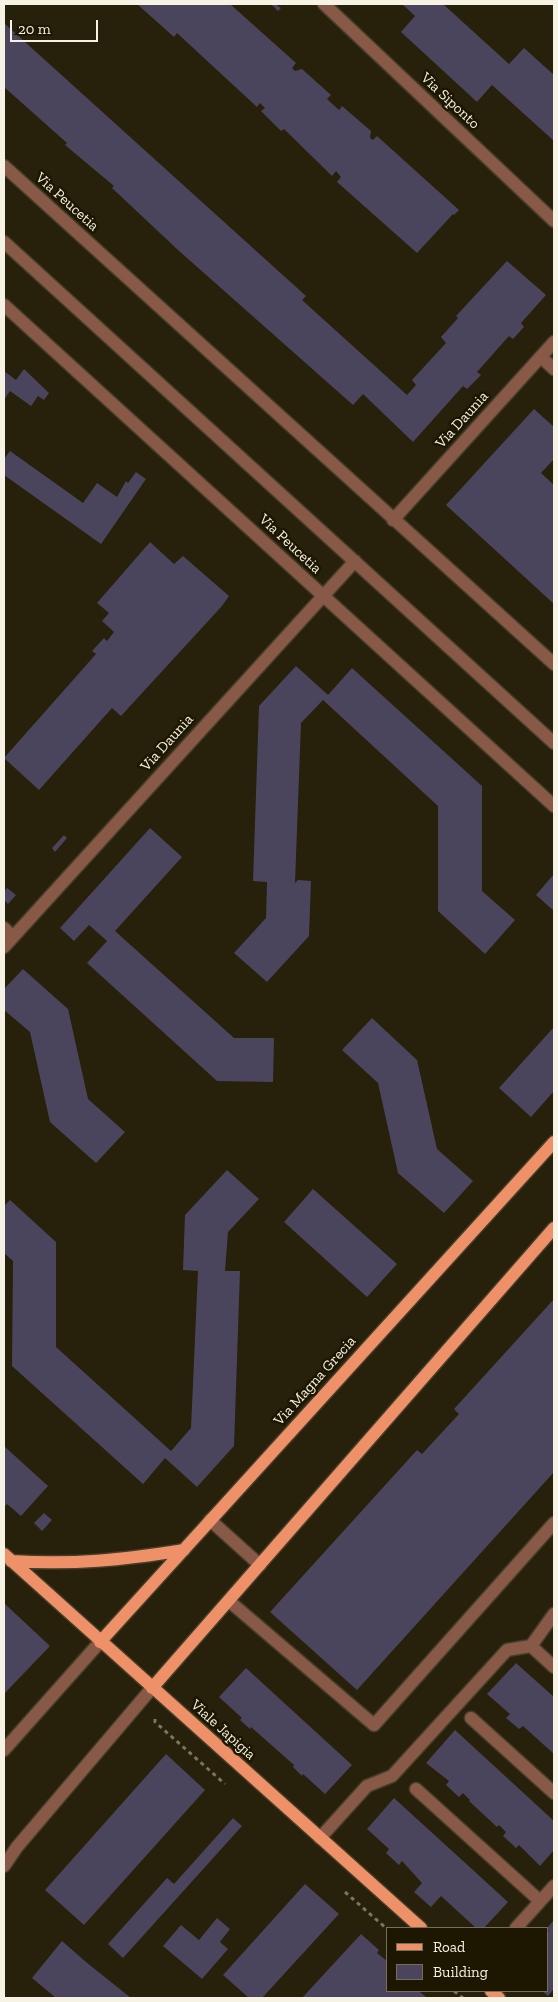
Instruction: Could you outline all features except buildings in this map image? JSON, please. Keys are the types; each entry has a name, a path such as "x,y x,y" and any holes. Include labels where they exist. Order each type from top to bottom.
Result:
{"main road":[{"name":"Via Magna Grecia","path":"100,1642 554,1142"},
{"path":"152,1688 554,1228"},
{"path":"7,1558 57,1564 122,1560 184,1550"},
{"name":"Viale Japigia","path":"7,1558 420,1927"}],"street":[{"name":"Via Siponto","path":"324,4 554,221"},
{"name":"Via Peucetia","path":"4,166 554,664"},
{"path":"4,242 554,744"},
{"name":"Via Peucetia","path":"4,305 189,471 322,597 554,806"},
{"name":"Via Daunia","path":"393,520 554,342"},
{"path":"541,357 554,369"},
{"name":"Via Daunia","path":"4,947 8,932 354,561"},
{"path":"210,1520 260,1565"},
{"path":"229,1601 374,1725 554,1523"},
{"path":"320,1838 367,1786 392,1776 507,1650 531,1646 554,1614"},
{"path":"4,1750 100,1642"},
{"path":"531,1646 554,1667"},
{"path":"4,1866 17,1847 152,1688"},
{"path":"471,1718 554,1793"},
{"path":"416,1789 540,1901"},
{"path":"517,1927 554,1886"}]}
